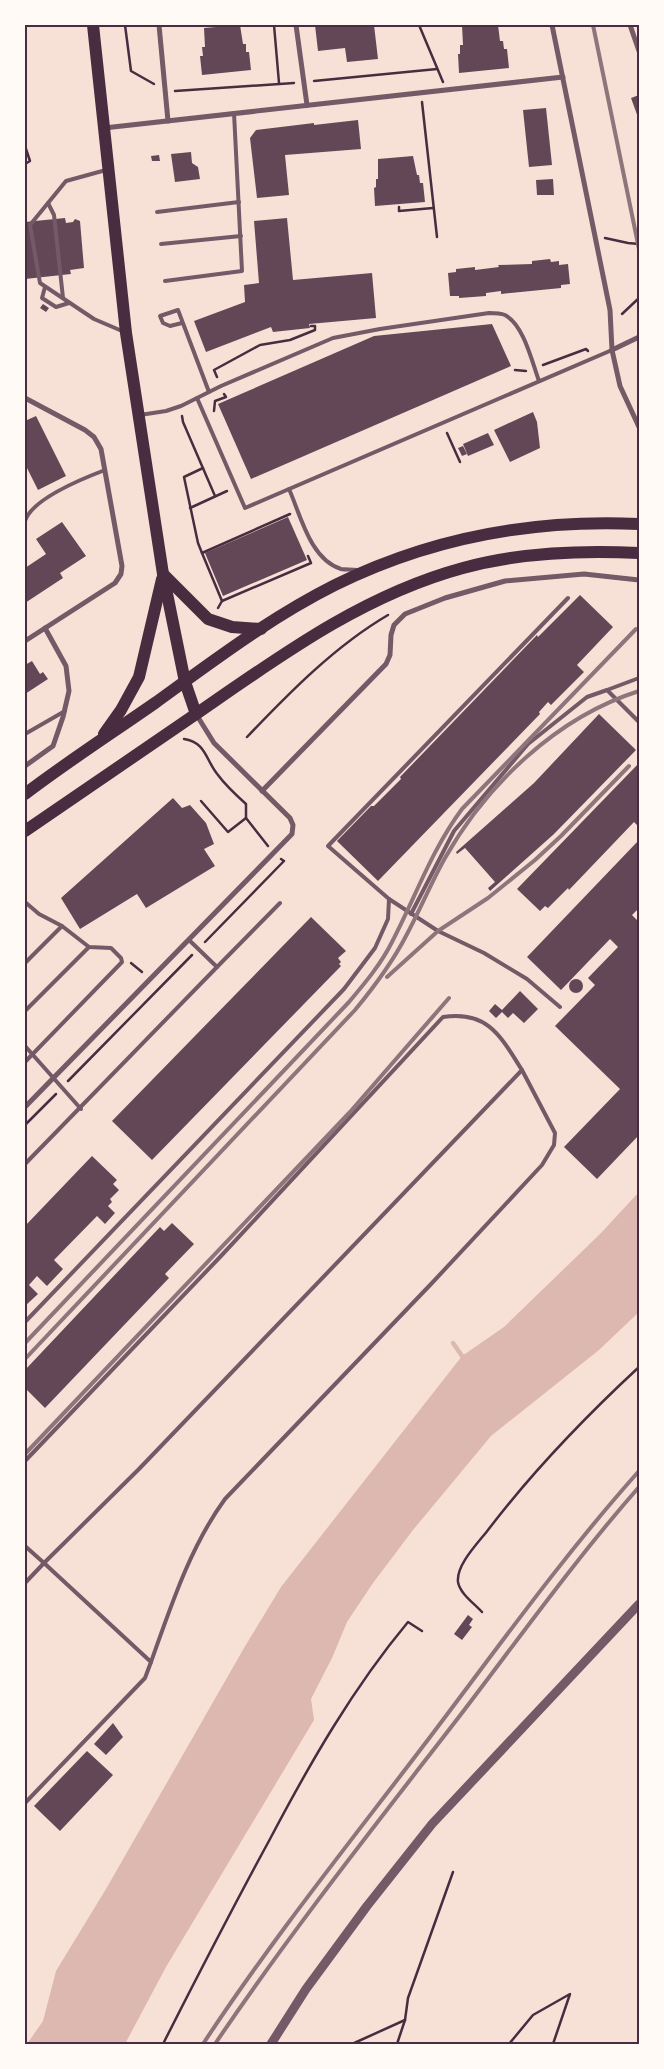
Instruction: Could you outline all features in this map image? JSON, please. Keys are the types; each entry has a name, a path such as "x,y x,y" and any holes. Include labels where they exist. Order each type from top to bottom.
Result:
{"main road":[{"path":"93,25 126,333 138,415 163,574 185,682 196,714"},
{"path":"25,794 99,740 261,629 336,585 370,570 483,533 570,523 639,524"},
{"path":"25,831 261,668 338,620 389,594 428,579 472,566 528,555 598,551 639,553"},
{"path":"163,574 208,619 232,627 261,629"},
{"path":"99,740 121,710 139,677 163,574"}],"street":[{"path":"159,25 168,121"},
{"path":"296,25 307,105"},
{"path":"552,25 610,310 612,350 620,386 639,427"},
{"path":"630,25 639,51"},
{"path":"103,128 563,77"},
{"path":"612,350 639,338"},
{"path":"25,398 85,430 94,437 100,448 105,470 122,566 121,574 115,583 25,640"},
{"path":"262,790 386,664 390,655 391,635 394,624 405,614 445,598 505,581 584,574 639,580"},
{"path":"25,766 52,746 65,711 69,692 66,666 46,628"},
{"path":"25,1107 292,834 293,825 290,818 214,743 196,714"},
{"path":"271,2044 311,1981 432,1824 639,1604"}],"lane":[{"path":"165,281 242,271 234,113"},
{"path":"108,169 66,181 30,225 40,283 94,319 126,333"},
{"path":"157,212 239,202"},
{"path":"48,203 54,215 63,298"},
{"path":"161,244 241,236"},
{"path":"45,287 42,298 56,307 69,303"},
{"path":"182,323 170,326 163,324 160,316 178,310 209,392"},
{"path":"138,415 166,411 181,406 221,386 333,338 489,312 504,315 514,322 526,344 539,381"},
{"path":"198,398 245,508 612,350"},
{"path":"25,521 33,508 41,502 81,479 105,470"},
{"path":"288,489 315,550 322,558 342,569 370,570"},
{"path":"560,1007 527,979 484,954 438,931 389,899 328,846 568,598"},
{"path":"411,914 454,831 528,744 587,696 639,678"},
{"path":"606,690 639,722"},
{"path":"25,734 65,711"},
{"path":"25,1322 344,989 375,948 388,919 389,899"},
{"path":"25,902 39,914 62,926 89,947 111,948 121,958 122,962 25,1062"},
{"path":"25,1164 81,1109 280,903"},
{"path":"25,963 62,926"},
{"path":"190,940 217,967"},
{"path":"25,1012 89,947"},
{"path":"25,1461 221,1256 443,1017 460,1014 477,1018 490,1026 504,1042 522,1070 555,1133 554,1145 546,1159 438,1276 225,1499 211,1518 174,1599 146,1678 25,1803"},
{"path":"25,1046 52,1079 81,1109"},
{"path":"25,1583 139,1469 522,1070"},
{"path":"25,1546 151,1662"}],"path":[{"path":"125,25 131,71 166,91 304,82 437,69"},
{"path":"274,25 279,84"},
{"path":"419,25 446,90"},
{"path":"421,93 436,237"},
{"path":"25,146 30,161 25,164"},
{"path":"398,207 399,211 433,208"},
{"path":"594,235 628,244 639,244"},
{"path":"622,314 639,298"},
{"path":"217,418 214,410 215,402 226,396 214,370 260,345 290,340 315,330 315,326 311,326"},
{"path":"515,370 523,372 586,349 594,358"},
{"path":"181,406 183,422 215,496"},
{"path":"447,432 460,462"},
{"path":"203,468 184,477 198,543 222,601"},
{"path":"190,508 230,490"},
{"path":"202,552 298,510"},
{"path":"290,514 293,522"},
{"path":"215,614 222,601 310,563 307,554"},
{"path":"247,737 322,666 388,615"},
{"path":"25,1125 284,861 274,853 246,818 246,804 216,774 204,750 197,743 181,739"},
{"path":"201,801 228,832 246,818"},
{"path":"482,1612 462,1591 458,1582 459,1574 467,1556 512,1498 563,1440 639,1367"},
{"path":"163,2044 214,1943 315,1754 387,1647 408,1622 422,1631"},
{"path":"397,2044 405,2020 408,1998 453,1872"},
{"path":"509,2044 533,2015 570,1994 553,2044"},
{"path":"352,2044 405,2020"}],"shaded area":[{"path":"639,1192 639,1312 599,1350 491,1436 413,1530 373,1583 347,1622 332,1658 311,1699 314,1720 166,1967 125,2044 27,2044 43,2021 56,1971 106,1889 281,1587 462,1356 504,1327 601,1233"}],"building":[{"path":"240,25 243,44 246,44 246,52 249,52 251,70 202,75 200,56 203,56 202,47 205,47 204,28"},
{"path":"315,25 374,25 378,59 347,62 345,48 318,51"},
{"path":"462,25 498,25 500,41 503,41 504,49 507,49 509,68 459,73 458,54 460,54 460,45 463,45"},
{"path":"639,95 639,120 631,98"},
{"path":"546,108 552,165 529,167 523,110"},
{"path":"358,120 361,149 285,155 289,195 257,198 250,138 256,130"},
{"path":"191,152 192,163 198,167 200,179 175,182 171,154"},
{"path":"159,155 160,161 152,161 151,156"},
{"path":"413,156 417,175 419,175 420,183 423,183 425,202 375,206 374,188 376,187 376,179 378,179 378,159"},
{"path":"553,179 554,195 537,195 536,180"},
{"path":"65,218 66,223 73,222 75,219 80,221 84,268 70,270 71,274 25,279 25,222"},
{"path":"287,218 293,280 372,273 376,318 309,324 310,328 273,332 271,327 206,352 194,321 245,302 244,285 259,283 254,221"},
{"path":"550,259 551,262 559,261 559,265 568,264 570,284 561,285 561,288 501,294 501,291 486,293 486,296 459,298 459,296 450,296 448,273 456,272 456,269 475,267 475,270 499,267 498,265 532,264 532,261"},
{"path":"43,304 49,308 46,312 40,308"},
{"path":"492,324 511,366 251,479 218,404 374,336"},
{"path":"533,412 537,422 540,448 510,462 494,430"},
{"path":"36,416 66,476 38,490 25,464 25,421"},
{"path":"488,433 494,445 468,456 463,444"},
{"path":"463,446 467,454 462,456 458,448"},
{"path":"288,517 307,560 223,596 205,553"},
{"path":"62,522 86,556 60,573 63,578 25,603 25,568 46,554 36,539"},
{"path":"580,595 613,627 577,665 584,672 551,705 548,702 539,712 540,714 378,881 337,841 401,779 400,777 537,635 538,637"},
{"path":"32,661 40,674 43,672 48,679 25,694 25,665"},
{"path":"599,714 636,750 554,834 490,891 488,888 495,882 465,848 457,854 456,852 534,783"},
{"path":"639,763 639,827 634,822 569,890 568,888 548,908 545,906 540,911 517,889"},
{"path":"173,798 182,808 190,805 206,823 214,844 204,849 215,866 146,908 137,894 80,929 61,898"},
{"path":"639,840 639,908 632,915 639,922 639,1135 597,1179 564,1147 620,1089 555,1026 595,985 588,978 618,947 610,939 561,990 527,957"},
{"path":"311,917 346,951 338,958 341,966 152,1160 112,1121"},
{"path":"573,979 579,979 583,986 579,993 573,993 569,989 569,983"},
{"path":"520,991 538,1009 524,1023 513,1013 508,1018 502,1012 496,1018 489,1011 495,1004 502,1010"},
{"path":"92,1156 117,1180 113,1184 119,1190 110,1199 112,1202 108,1206 115,1213 105,1224 97,1216 54,1260 63,1269 47,1286 37,1276 29,1285 38,1294 25,1306 25,1226"},
{"path":"172,1223 194,1244 165,1274 169,1278 45,1408 25,1388 25,1370 160,1227 164,1231"},
{"path":"468,1615 473,1619 469,1625 472,1627 462,1640 454,1634"},
{"path":"113,1723 123,1737 106,1755 94,1744"},
{"path":"87,1751 113,1775 60,1831 34,1806"}],"waterway":[{"path":"453,1343 462,1356 467,1359"}],"railway":[{"path":"593,25 639,249"},
{"path":"25,1343 349,1002 388,950 441,841 462,809 636,629"},
{"path":"25,1359 355,1010 395,956 440,867 462,831 503,779 527,756 580,718 609,703 639,691"},
{"path":"387,977 438,931 488,898 535,860 629,766"},
{"path":"25,1454 350,1112 449,998"},
{"path":"203,2044 284,1928 530,1604 639,1471"},
{"path":"215,2044 332,1881 568,1574 639,1487"}]}
